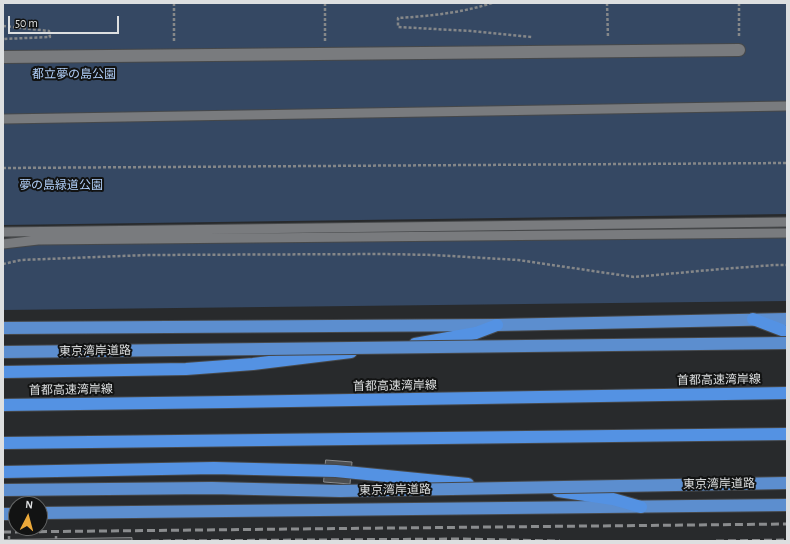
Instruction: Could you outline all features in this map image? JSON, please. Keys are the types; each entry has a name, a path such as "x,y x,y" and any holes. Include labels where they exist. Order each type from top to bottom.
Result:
{"highway":[{"path":"753,319 787,332"},
{"path":"3,328 497,325 787,319"},
{"path":"3,372 186,369 260,363 413,344 476,333 497,325"},
{"name":"東京湾岸道路","path":"3,352 787,343"},
{"name":"首都高速湾岸線","path":"3,405 787,393"},
{"path":"3,444 787,434"},
{"path":"3,472 214,468 336,471 461,484 559,491 613,499 641,507"},
{"name":"東京湾岸道路","path":"3,490 212,488 340,491 787,483"},
{"path":"48,514 787,505"}],"street":[{"path":"3,57 740,50"}],"lane":[{"path":"3,119 787,106"},
{"path":"3,232 787,222"},
{"path":"3,244 38,240 787,233"}],"path":[{"path":"174,3 174,56"},
{"path":"325,3 325,54"},
{"path":"492,3 472,10 398,18 398,28 471,31 538,38"},
{"path":"607,3 608,51"},
{"path":"739,3 740,50"},
{"path":"3,26 50,31 50,37 3,39"},
{"path":"3,168 787,162"},
{"path":"3,264 21,260 147,255 434,255 518,260 634,277 787,265"},
{"path":"9,536 9,541"},
{"path":"56,536 56,541"}],"green space":[{"name":"都立夢の島公園","path":"3,3 787,3 787,214 3,225"},
{"path":"787,236 787,301 3,310 3,243"}],"building":[{"path":"326,460 352,462 350,484 324,482"},
{"path":"132,538 132,541 3,541 3,540"}],"railway":[{"path":"3,532 787,524"},
{"path":"151,541 464,539 560,541"},
{"path":"716,541 787,540"}],"park label":[{"name":"夢の島緑道公園","path":"61,185"}]}
